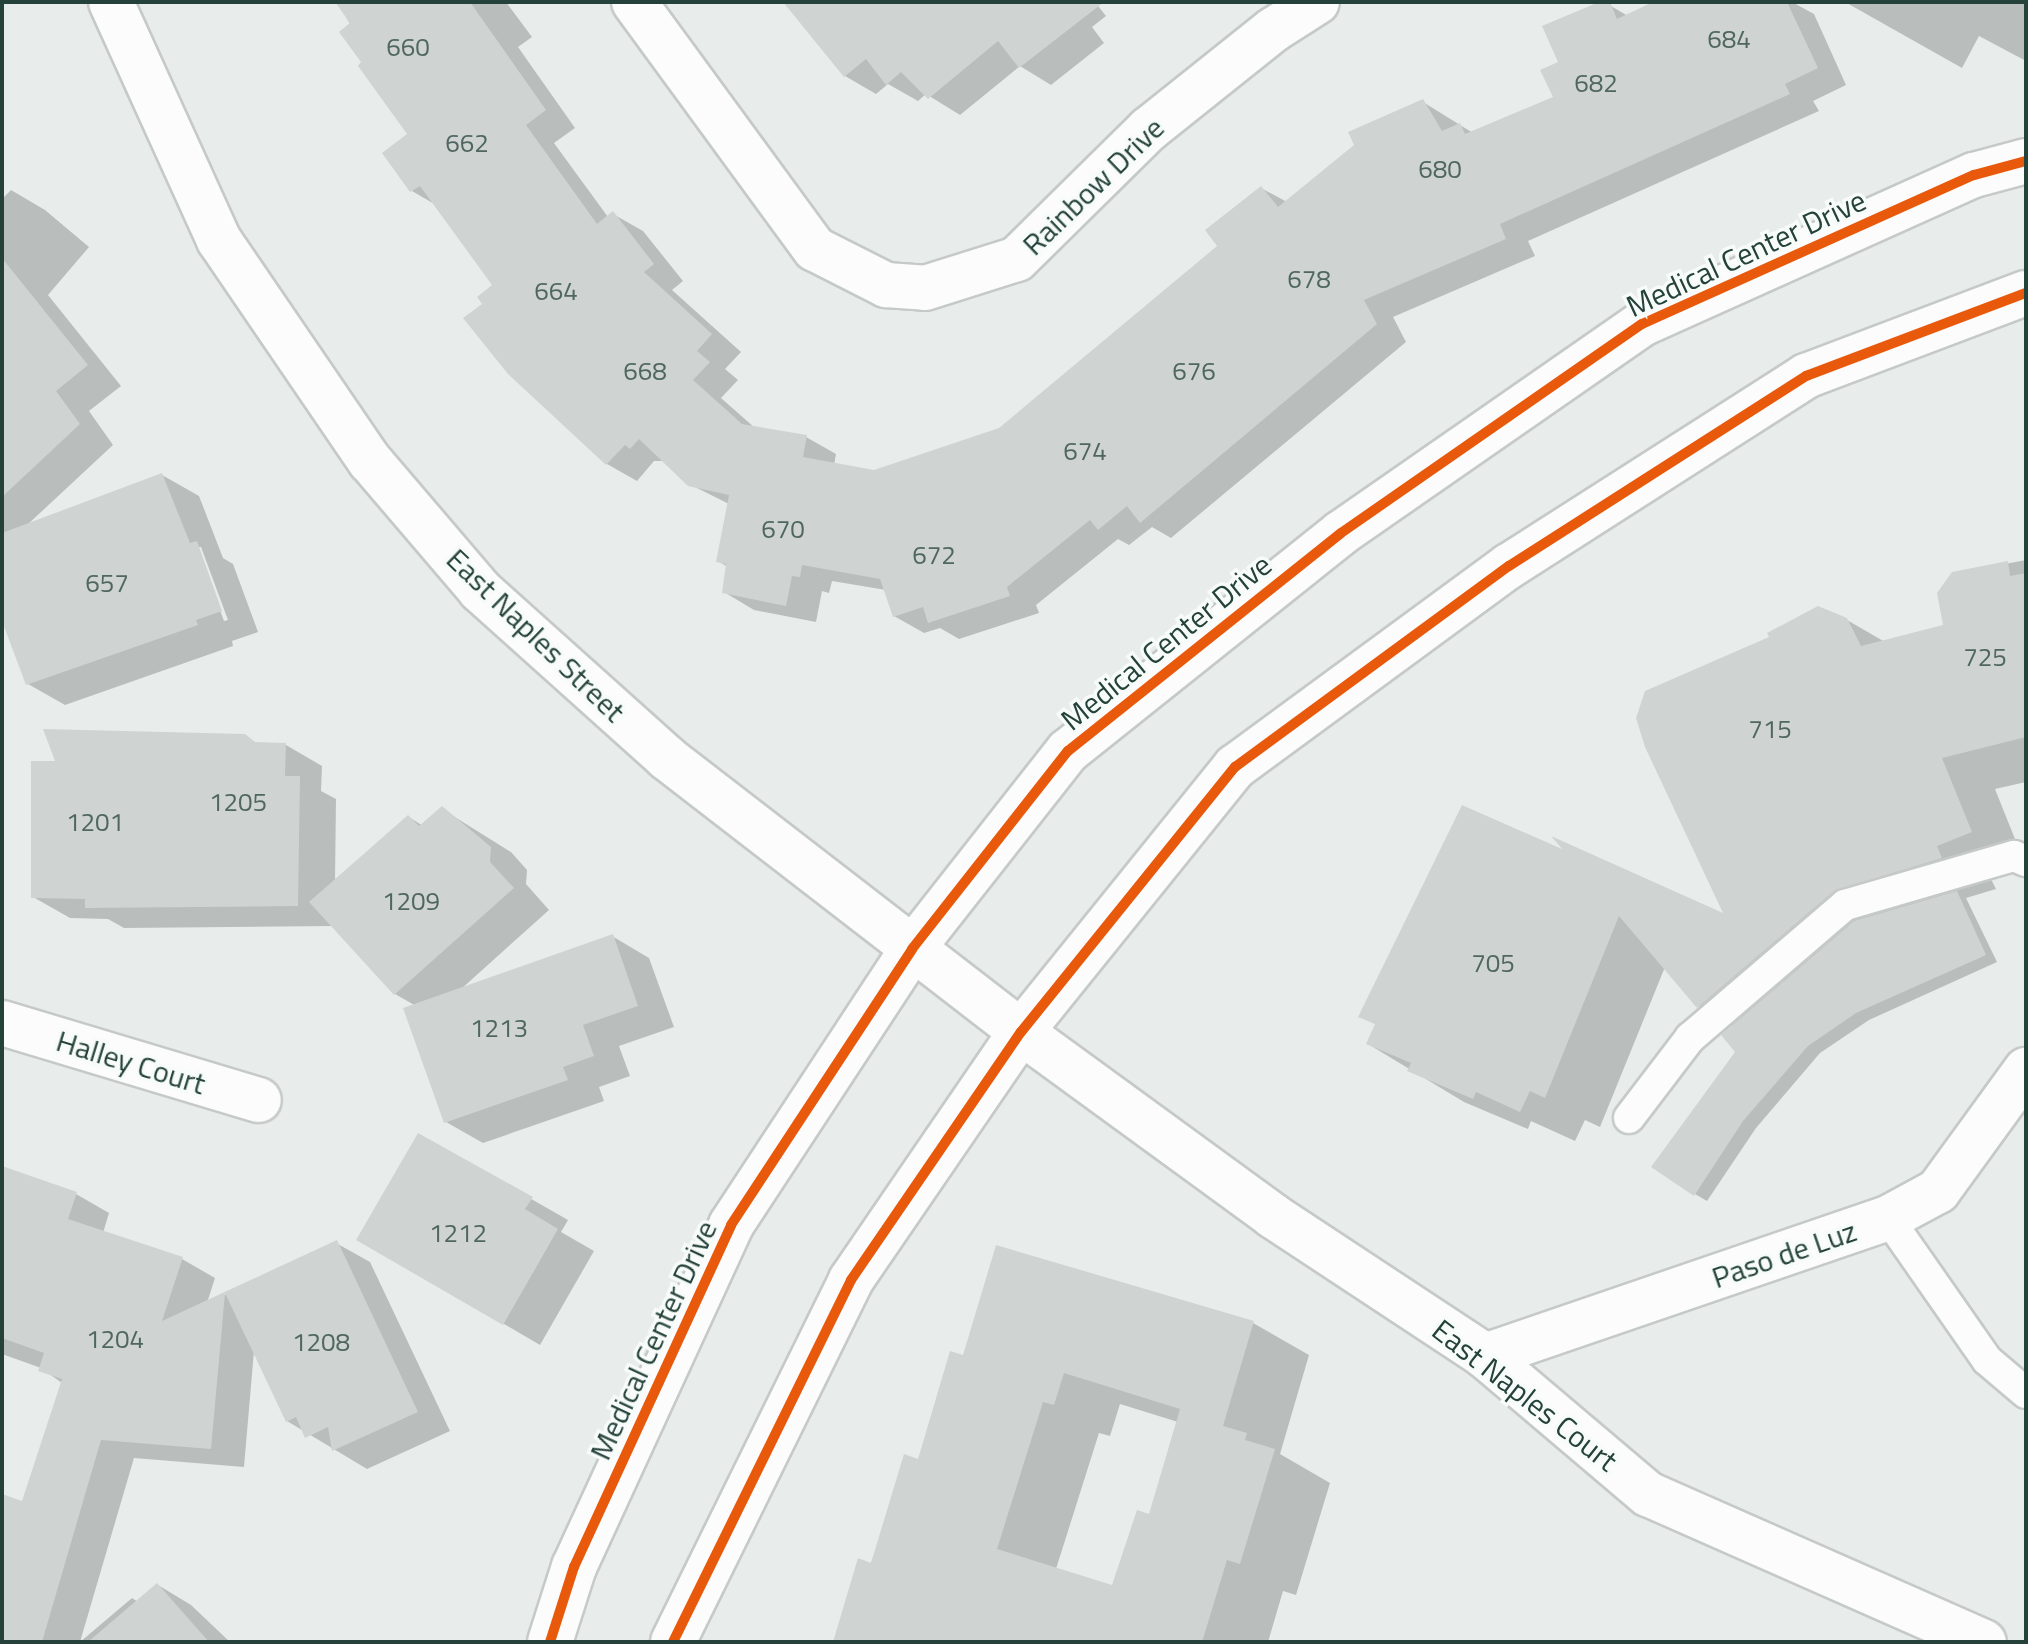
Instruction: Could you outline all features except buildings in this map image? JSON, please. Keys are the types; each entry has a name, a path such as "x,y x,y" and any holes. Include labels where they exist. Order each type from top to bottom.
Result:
{"street":[{"name":"East Naples Street","path":"111,2 219,240 370,461 491,600 667,758 1021,1032"},
{"name":"Rainbow Drive","path":"634,2 815,249 886,285 925,288 1017,259 1149,129 1273,30 1317,2"},
{"name":"Medical Center Drive","path":"550,1642 574,1567 731,1225 912,949 1068,751 1341,533 1642,324 1974,175 2026,161"},
{"path":"673,1642 851,1280 1021,1032 1235,767 1509,566 1806,376 2026,293"},
{"name":"Halley Court","path":"2,1023 259,1100"},
{"name":"East Naples Court","path":"1021,1032 1273,1216 1485,1356 1648,1494 1984,1642"},
{"name":"Paso de Luz","path":"1485,1356 1888,1218 1938,1191 2026,1070"}],"lane":[{"path":"1629,1118 1690,1038 1845,905 2014,856 2026,861"},
{"path":"1888,1218 1987,1360 2026,1393"}],"cycle path":[{"path":"550,1642 574,1567 731,1225 912,949 1068,751 1341,533 1642,324 1974,175 2026,161"},
{"path":"673,1642 851,1280 1021,1032 1235,767 1509,566 1806,376 2026,293"}]}
